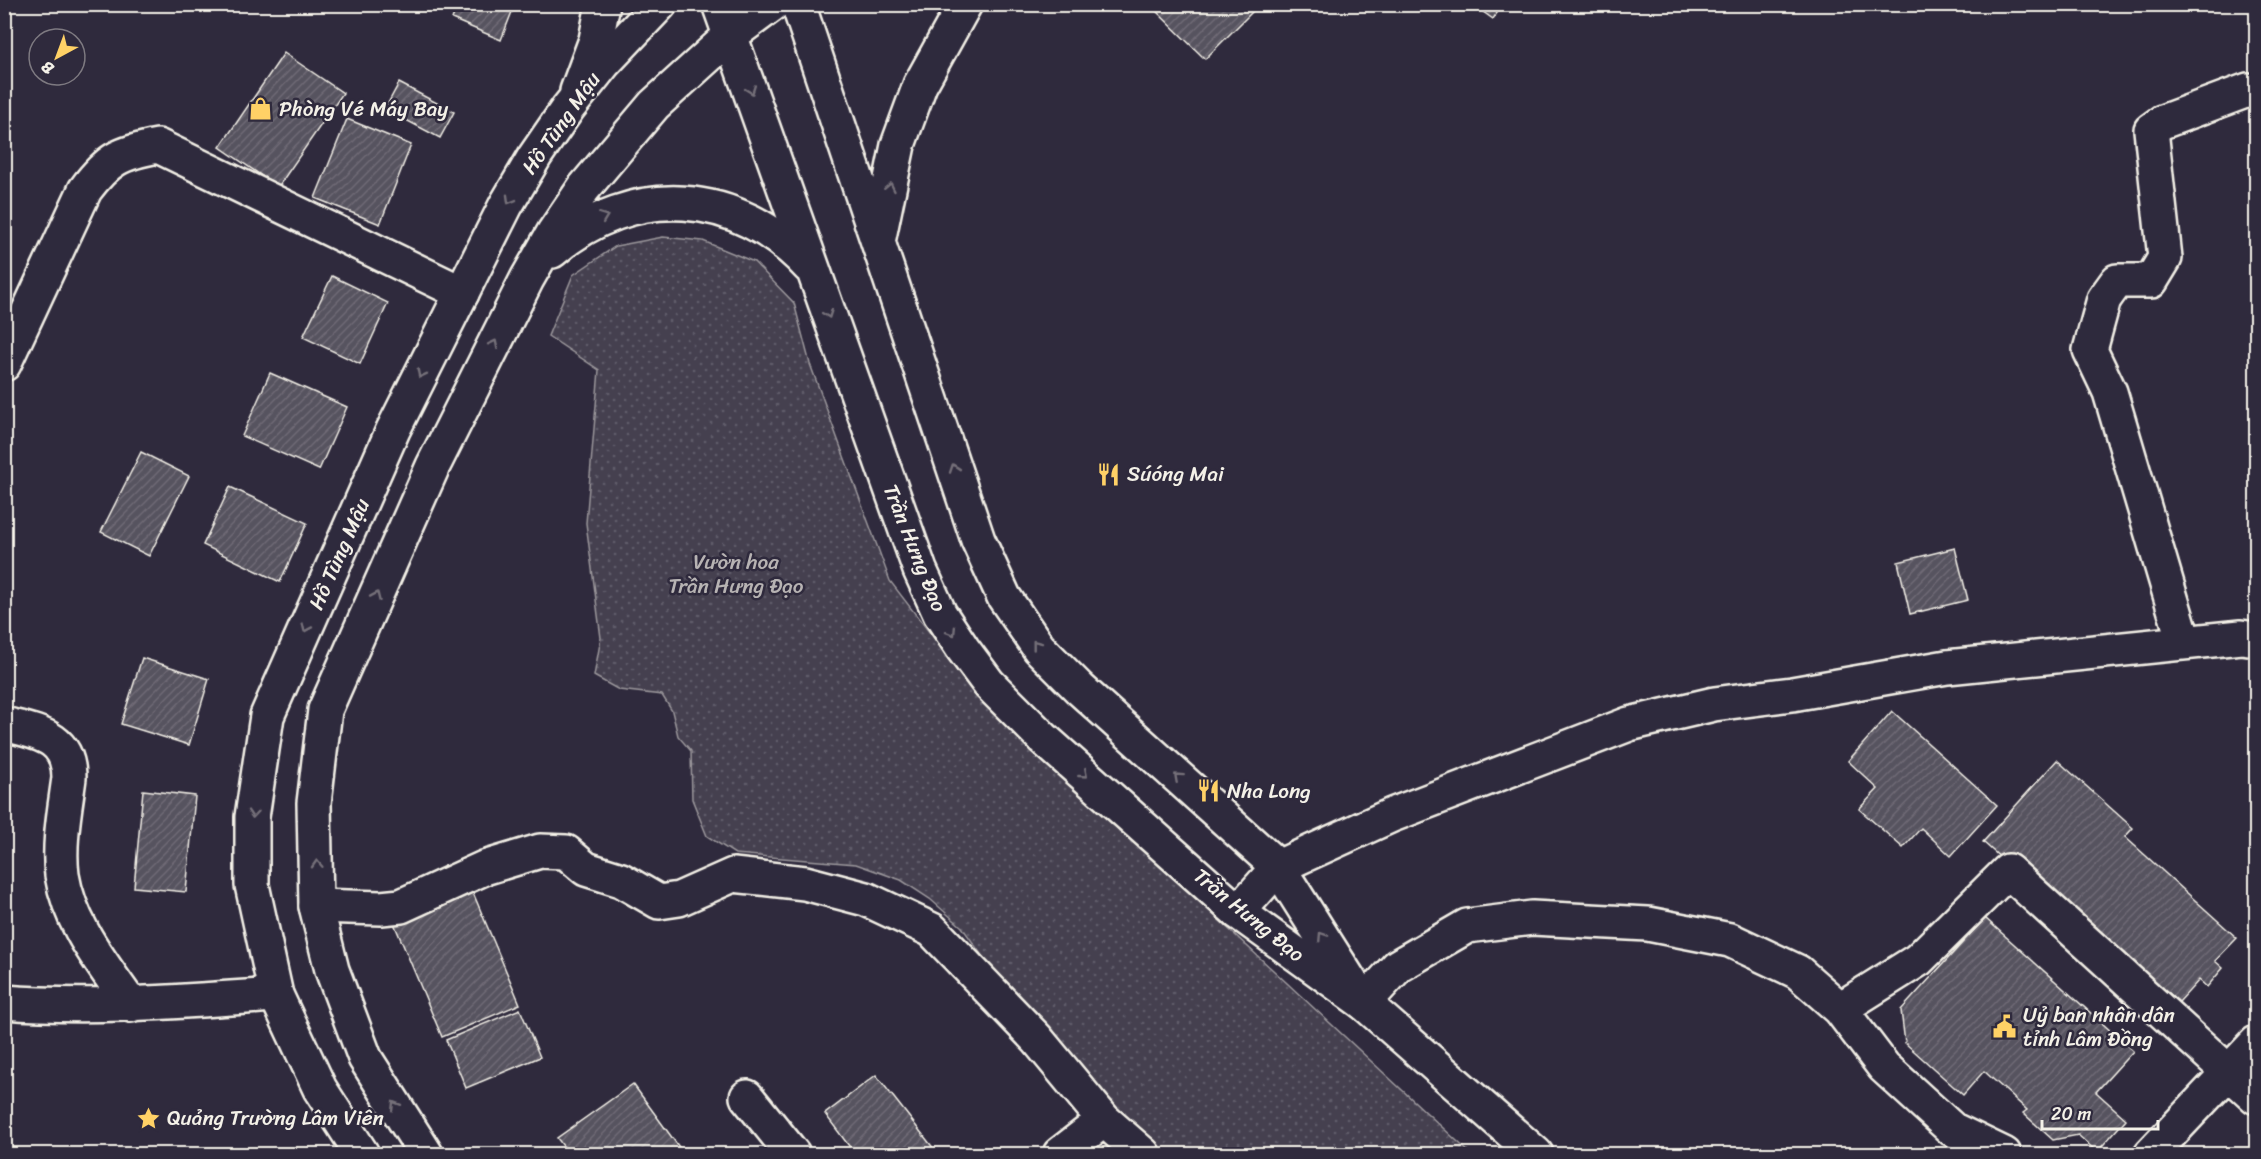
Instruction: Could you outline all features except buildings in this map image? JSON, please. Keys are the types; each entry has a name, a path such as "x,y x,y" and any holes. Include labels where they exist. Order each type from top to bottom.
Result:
{"main road":[{"path":"568,108 588,66 603,4"},
{"name":"Hồ Tùng Mậu","path":"362,1155 320,1089 276,995 252,885 252,817 267,716 393,430 506,205 568,108 604,63 660,4"},
{"name":"Trần Hưng Đạo","path":"719,4 920,570 940,614 963,650 989,684 1043,738 1238,912 1364,1003 1536,1155"},
{"path":"426,1155 365,1058 332,970 316,906 314,803 325,710 434,466 527,279 584,188 618,145 661,98 731,35 773,4"},
{"name":"Trần Hưng Đạo","path":"798,4 978,540 1004,597 1039,648 1080,689 1278,867 1364,1003"},
{"path":"878,244 898,145 920,85 965,4"},
{"path":"2184,642 2110,392 2090,350 2104,299 2116,281 2151,281 2165,258 2151,130 2162,122 2248,90"},
{"path":"4,364 85,190 102,167 129,151 158,146 462,293"},
{"path":"527,279 547,255 570,235 588,224 627,208 658,203 690,203 718,208 746,218 794,249 813,271"},
{"path":"1238,912 1278,867 1392,815 1629,724 1714,704 1792,694 1947,668 2184,642 2241,637 2256,639"},
{"path":"4,724 31,730 59,744 65,754 69,764 69,778 62,873 69,906 83,935 131,1005"},
{"path":"316,906 401,906 484,867 540,851 566,852 586,869 621,880 659,902 679,898 733,875 805,883 866,899 932,930 1037,1039 1104,1120 1143,1155"},
{"path":"1840,1009 1918,960 2008,871 2256,1097"},
{"path":"1364,1003 1398,966 1446,936 1467,926 1532,918 1648,924 1730,940 1798,972 1840,1009 1884,1067 1952,1129 2004,1155"},
{"path":"4,1002 56,1006 131,1005 276,995"},
{"path":"2151,1155 2256,1043"},
{"path":"747,1097 793,1155"},
{"path":"1060,1155 1104,1120"}],"green space":[{"name":"Vườn hoa Trần Hưng Đạo","path":"663,237 703,241 754,262 794,303 810,364 890,581 979,697 1471,1154 1162,1154 1117,1115 992,970 962,927 930,899 901,880 856,864 735,854 707,836 692,799 691,751 678,736 672,711 662,695 619,690 594,676 601,638 586,523 599,370 548,336 573,275 616,246"}],"place":[{"name":"Phòng Vé Máy Bay","path":"261,109"},
{"name":"Súóng Mai","path":"1109,474"},
{"name":"Nha Long","path":"1209,791"},
{"name":"Uỷ ban nhân dân tỉnh Lâm Đồng","path":"2005,1027"},
{"name":"Quảng Trường Lâm Viên","path":"149,1118"}]}
